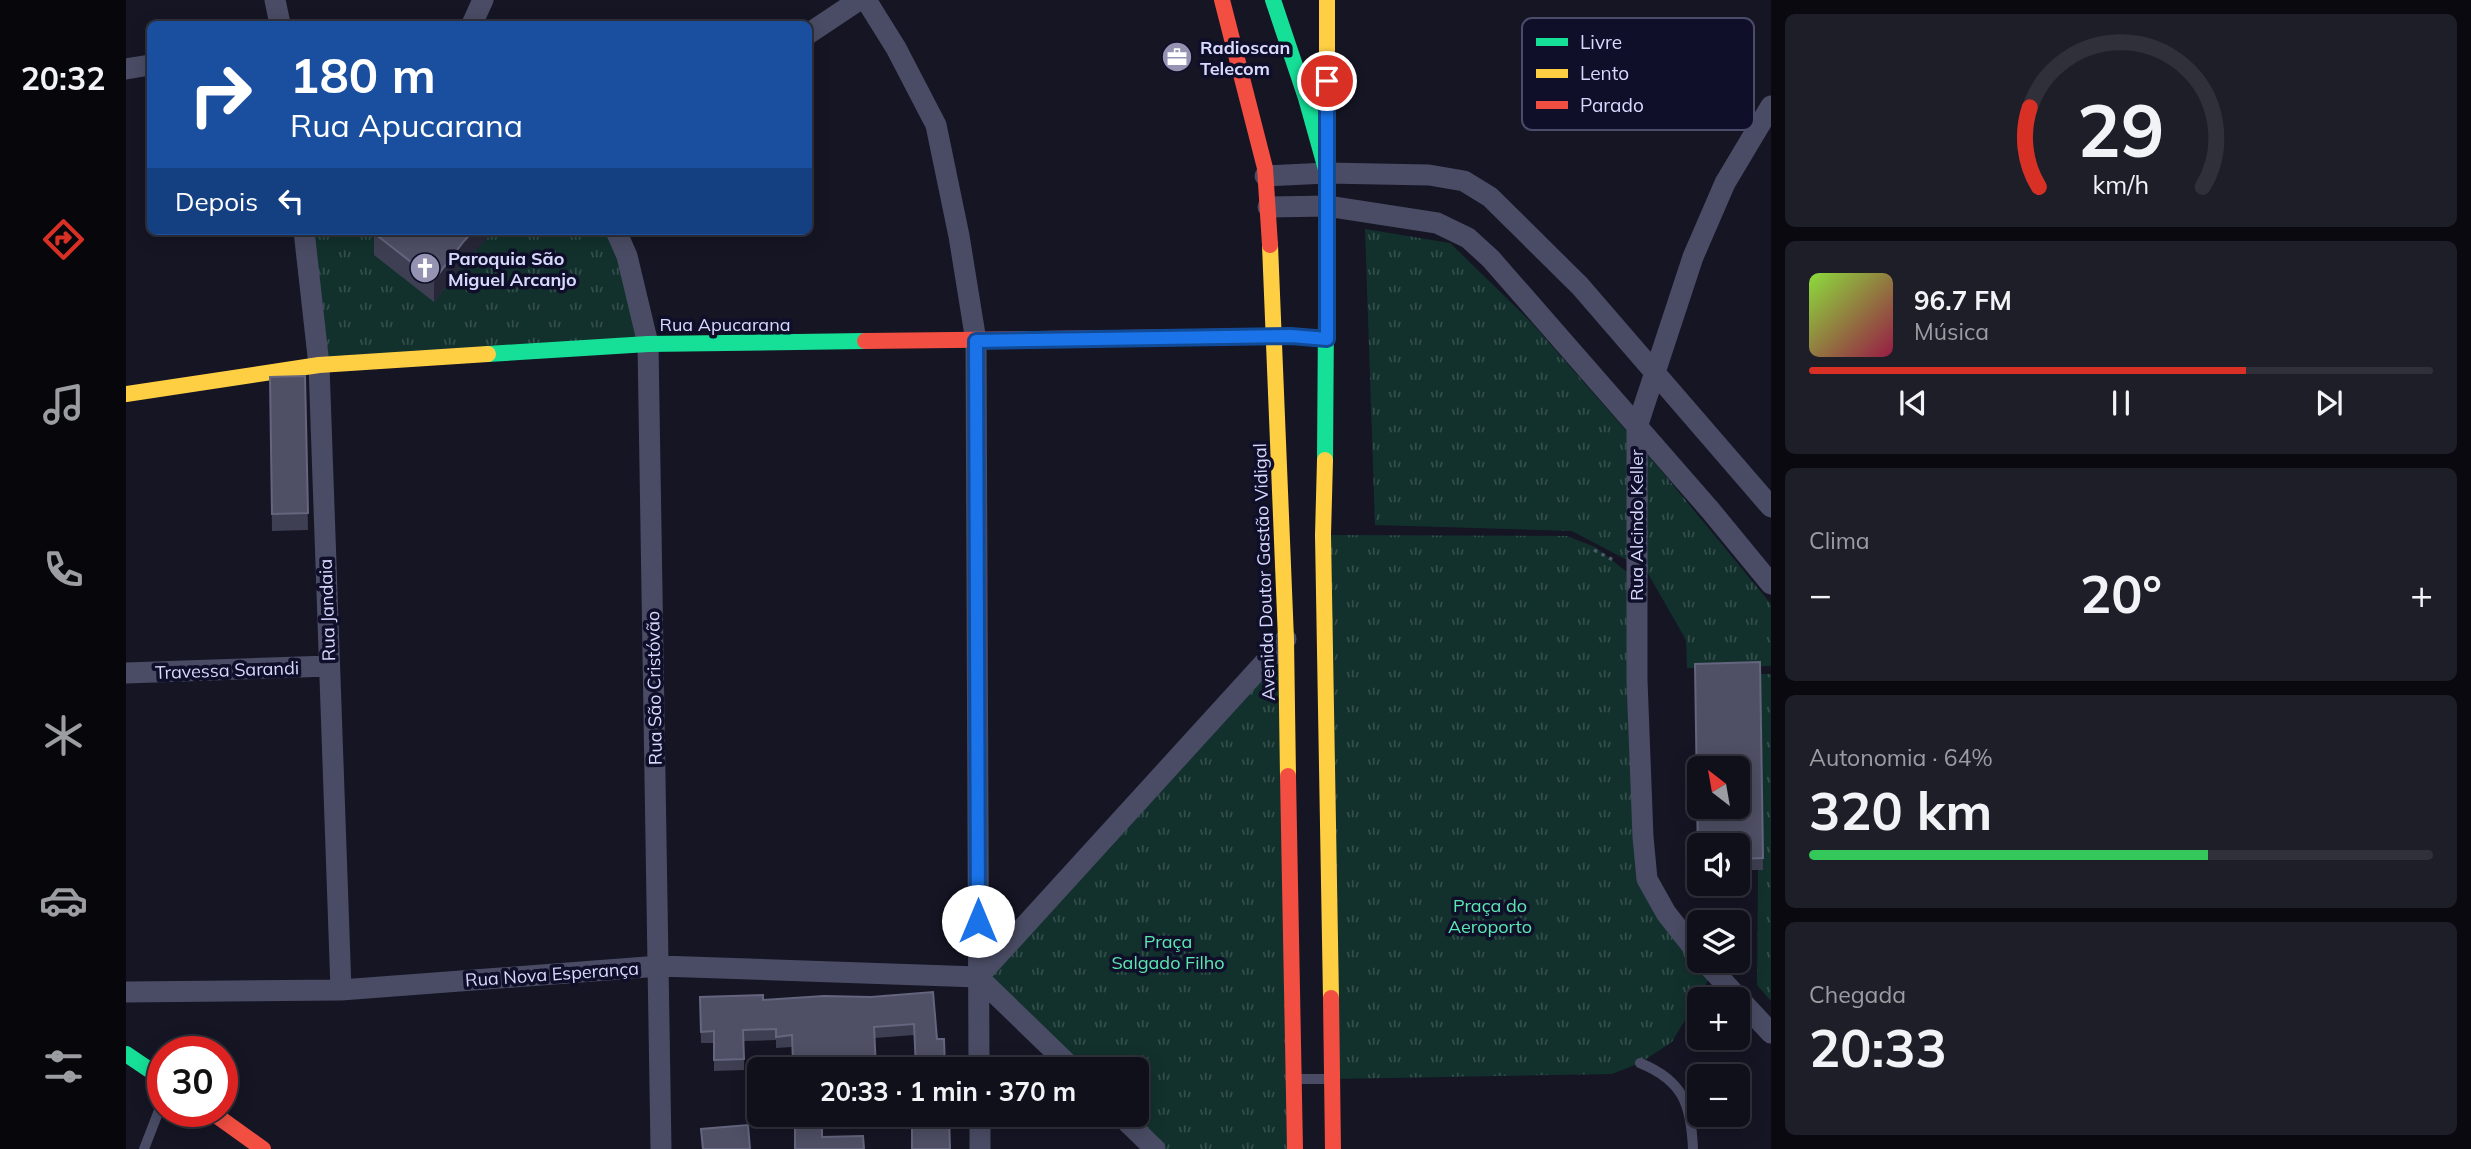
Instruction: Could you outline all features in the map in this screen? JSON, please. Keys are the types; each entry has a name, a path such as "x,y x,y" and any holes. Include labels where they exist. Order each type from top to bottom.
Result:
{"main road":[{"name":"Avenida Doutor Gastão Vidigal","path":"1222,0 1265,176 1268,208 1286,639 1295,1149"},
{"path":"1273,0 1327,173"},
{"path":"1327,0 1324,535 1333,1149"},
{"name":"Rua Apucarana","path":"126,394 319,365 648,344 1275,337 1327,339"},
{"path":"126,1054 147,1068"},
{"path":"232,1127 263,1149"}],"street":[{"path":"275,0 280,21"},
{"path":"473,21 483,0"},
{"path":"812,31 859,0"},
{"path":"866,0 897,48 936,125 959,236 976,341 979,1057"},
{"path":"126,69 147,66"},
{"name":"Rua Alcindo Keller","path":"1687,940 1666,913 1647,879 1637,680 1637,426 1698,244 1725,183 1771,106"},
{"path":"1265,176 1327,173 1429,175 1464,181 1490,197 1580,286 1771,508"},
{"path":"1268,208 1327,206 1437,223 1468,238 1491,259 1771,584"},
{"name":"Rua Jandaia","path":"304,235 319,365 341,990"},
{"name":"Rua São Cristóvão","path":"618,235 627,256 648,344 661,1149"},
{"path":"978,977 1286,639"},
{"name":"Travessa Sarandi","path":"126,673 329,666"},
{"name":"Rua Nova Esperança","path":"126,992 341,990 660,966 978,977"},
{"path":"1715,973 1771,1033"},
{"path":"978,977 1061,1057"},
{"path":"980,1127 980,1149"},
{"path":"1132,1127 1155,1149"}],"lane":[{"path":"1640,1063 1657,1070 1681,1091 1692,1119 1693,1149"},
{"path":"1293,1079 1333,1079"},
{"path":"144,1149 153,1127"}],"green space":[{"path":"1365,229 1450,243 1531,322 1664,474 1771,604 1771,666 1687,668 1686,640 1646,570 1572,531 1375,525"},
{"path":"304,235 617,235 647,341 319,365"},
{"name":"Praça do Aeroporto","path":"1323,535 1567,536 1595,547 1636,579 1647,879 1687,935 1687,973 1712,973 1704,987 1687,987 1687,1016 1672,1042 1640,1063 1612,1074 1333,1079"},
{"name":"Praça Salgado Filho","path":"1286,639 1296,1149 1155,1149 1132,1127 1149,1127 1149,1057 1061,1057 978,977"},
{"path":"1760,674 1771,674 1771,1001 1757,985"}],"building":[{"path":"377,235 469,235 434,280"},
{"path":"305,376 308,513 272,514 270,377"},
{"path":"1760,662 1763,858 1750,859 1750,833 1698,833 1697,819 1750,819 1750,756 1696,756 1695,664"},
{"path":"933,992 937,1039 944,1039 945,1057 915,1057 914,1024 874,1027 875,1057 793,1057 792,1035 776,1037 776,1029 743,1030 744,1059 714,1060 714,1031 701,1032 700,997 763,995 763,1000 824,996 871,997"},
{"path":"747,1125 750,1149 703,1149 701,1129"},
{"path":"795,1127 822,1127 822,1137 863,1136 864,1149 795,1149"},
{"path":"912,1127 949,1127 950,1149 912,1149"}],"traffic: fast":[{"path":"1273,0 1306,98 1327,173 1325,460"},
{"path":"488,354 648,344 865,341"},
{"path":"126,1054 147,1068"}],"traffic: slow":[{"path":"1327,0 1327,139"},
{"path":"1270,245 1286,639 1288,776"},
{"path":"126,394 319,365 488,354"},
{"path":"1325,460 1323,535 1331,998"}],"traffic: jam":[{"path":"1222,0 1265,168 1270,245"},
{"path":"865,341 1291,336 1327,339"},
{"path":"1288,776 1295,1149"},
{"path":"1331,998 1333,1149"},
{"path":"232,1127 263,1149"}],"place":[{"name":"Radioscan Telecom","path":"1177,57"},
{"name":"Paroquia São Miguel Arcanjo","path":"425,268"}],"route":[{"path":"978,921 976,341 1291,336 1327,339 1327,81"}]}
